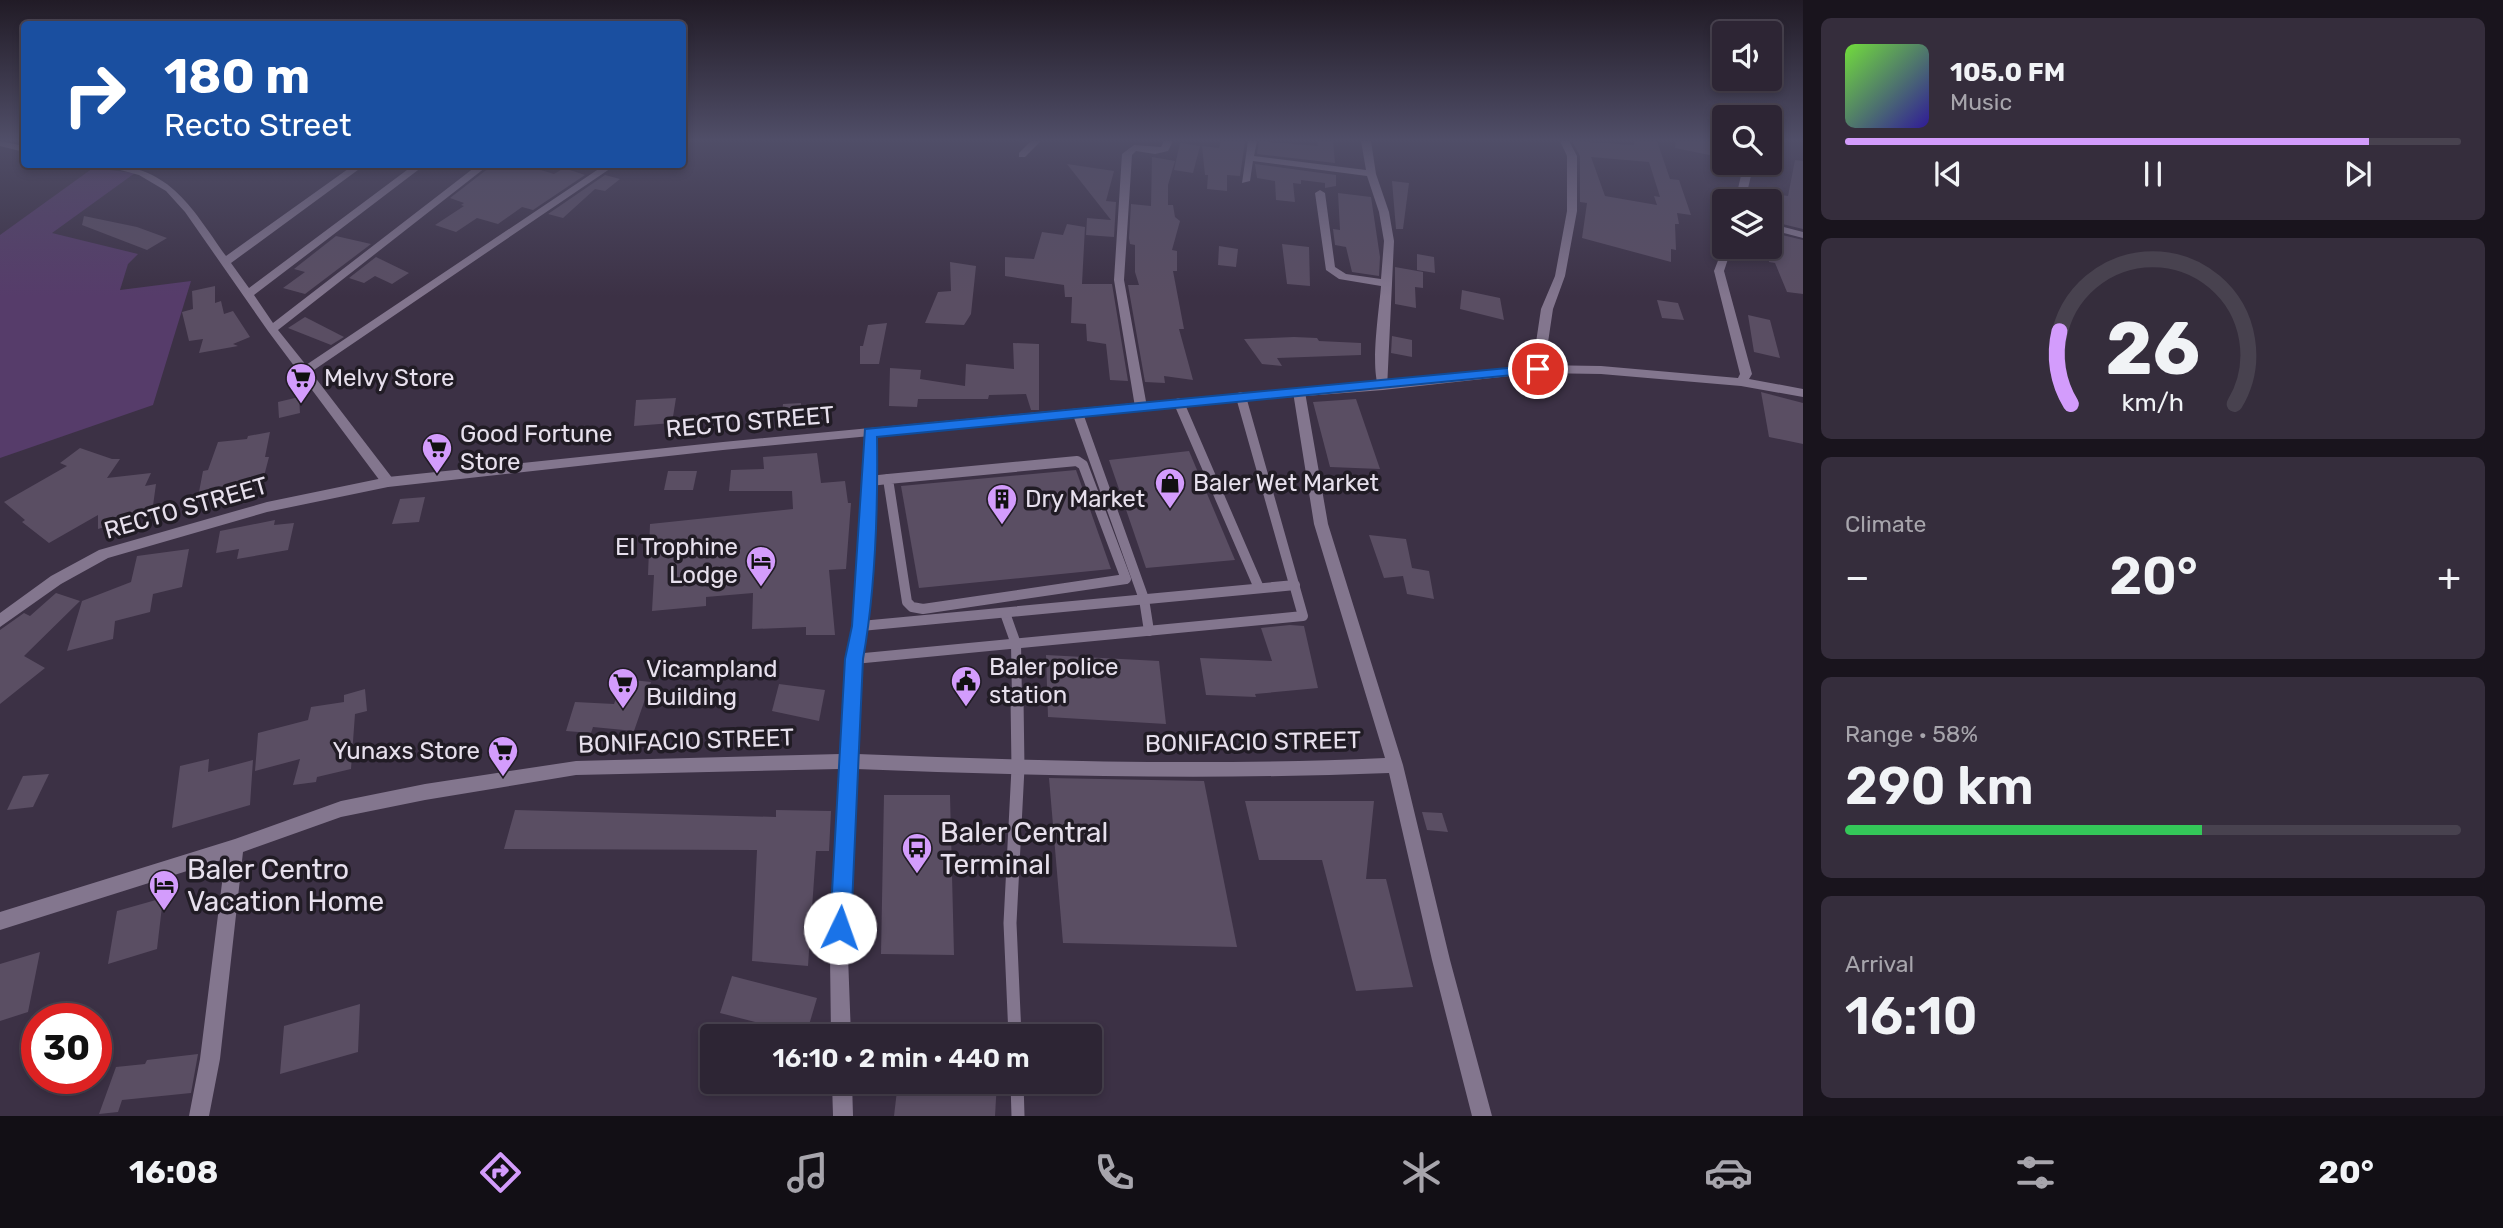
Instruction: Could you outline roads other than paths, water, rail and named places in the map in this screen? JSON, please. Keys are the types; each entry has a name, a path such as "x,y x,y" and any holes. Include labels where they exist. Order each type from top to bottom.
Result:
{"street":[{"path":"172,193 226,261 272,329 388,482"},
{"path":"226,261 321,193"},
{"path":"248,294 383,193"},
{"path":"272,329 448,193"},
{"path":"305,371 570,193"},
{"path":"1124,193 1119,279 1140,407"},
{"path":"1320,193 1330,268 1343,277 1386,283"},
{"path":"1378,193 1389,241 1381,369 1383,386"},
{"path":"1538,369 1547,309 1560,275 1572,211 1572,193"},
{"path":"1782,230 1803,236"},
{"path":"1723,259 1719,271 1746,374 1741,382"},
{"name":"RECTO STREET","path":"0,621 55,580 104,554 267,507 388,482 1538,369 1601,370 1741,382 1803,393"},
{"path":"1299,392 1321,524 1395,765 1482,1116"},
{"path":"841,1024 839,956 848,761 854,659 861,626 870,481 870,433"},
{"name":"BONIFACIO STREET","path":"0,921 235,847 341,809 576,768 848,761 1018,768 1325,768 1395,765"},
{"path":"200,1116 210,1059 235,847"},
{"path":"842,1094 843,1116"}],"lane":[{"path":"854,659 1303,616 1241,397"},
{"path":"1179,403 1259,589"},
{"path":"1078,414 1144,599 1149,631"},
{"path":"870,481 888,479 1077,461 1083,464 1126,579 923,609 912,607 907,602 888,479"},
{"path":"861,626 1295,585"},
{"path":"1005,613 1016,644 1018,768 1010,923 1014,1024"},
{"path":"1017,1094 1018,1116"}],"place":[{"name":"Melvy Store","path":"301,405"},
{"name":"Good Fortune Store","path":"437,475"},
{"name":"Baler Wet Market","path":"1170,510"},
{"name":"Dry Market","path":"1002,526"},
{"name":"El Trophine Lodge","path":"761,588"},
{"name":"Baler police station","path":"966,708"},
{"name":"Vicampland Building","path":"623,710"},
{"name":"Yunaxs Store","path":"503,778"},
{"name":"Baler Central Terminal","path":"917,875"},
{"name":"Baler Centro Vacation Home","path":"164,912"}]}
